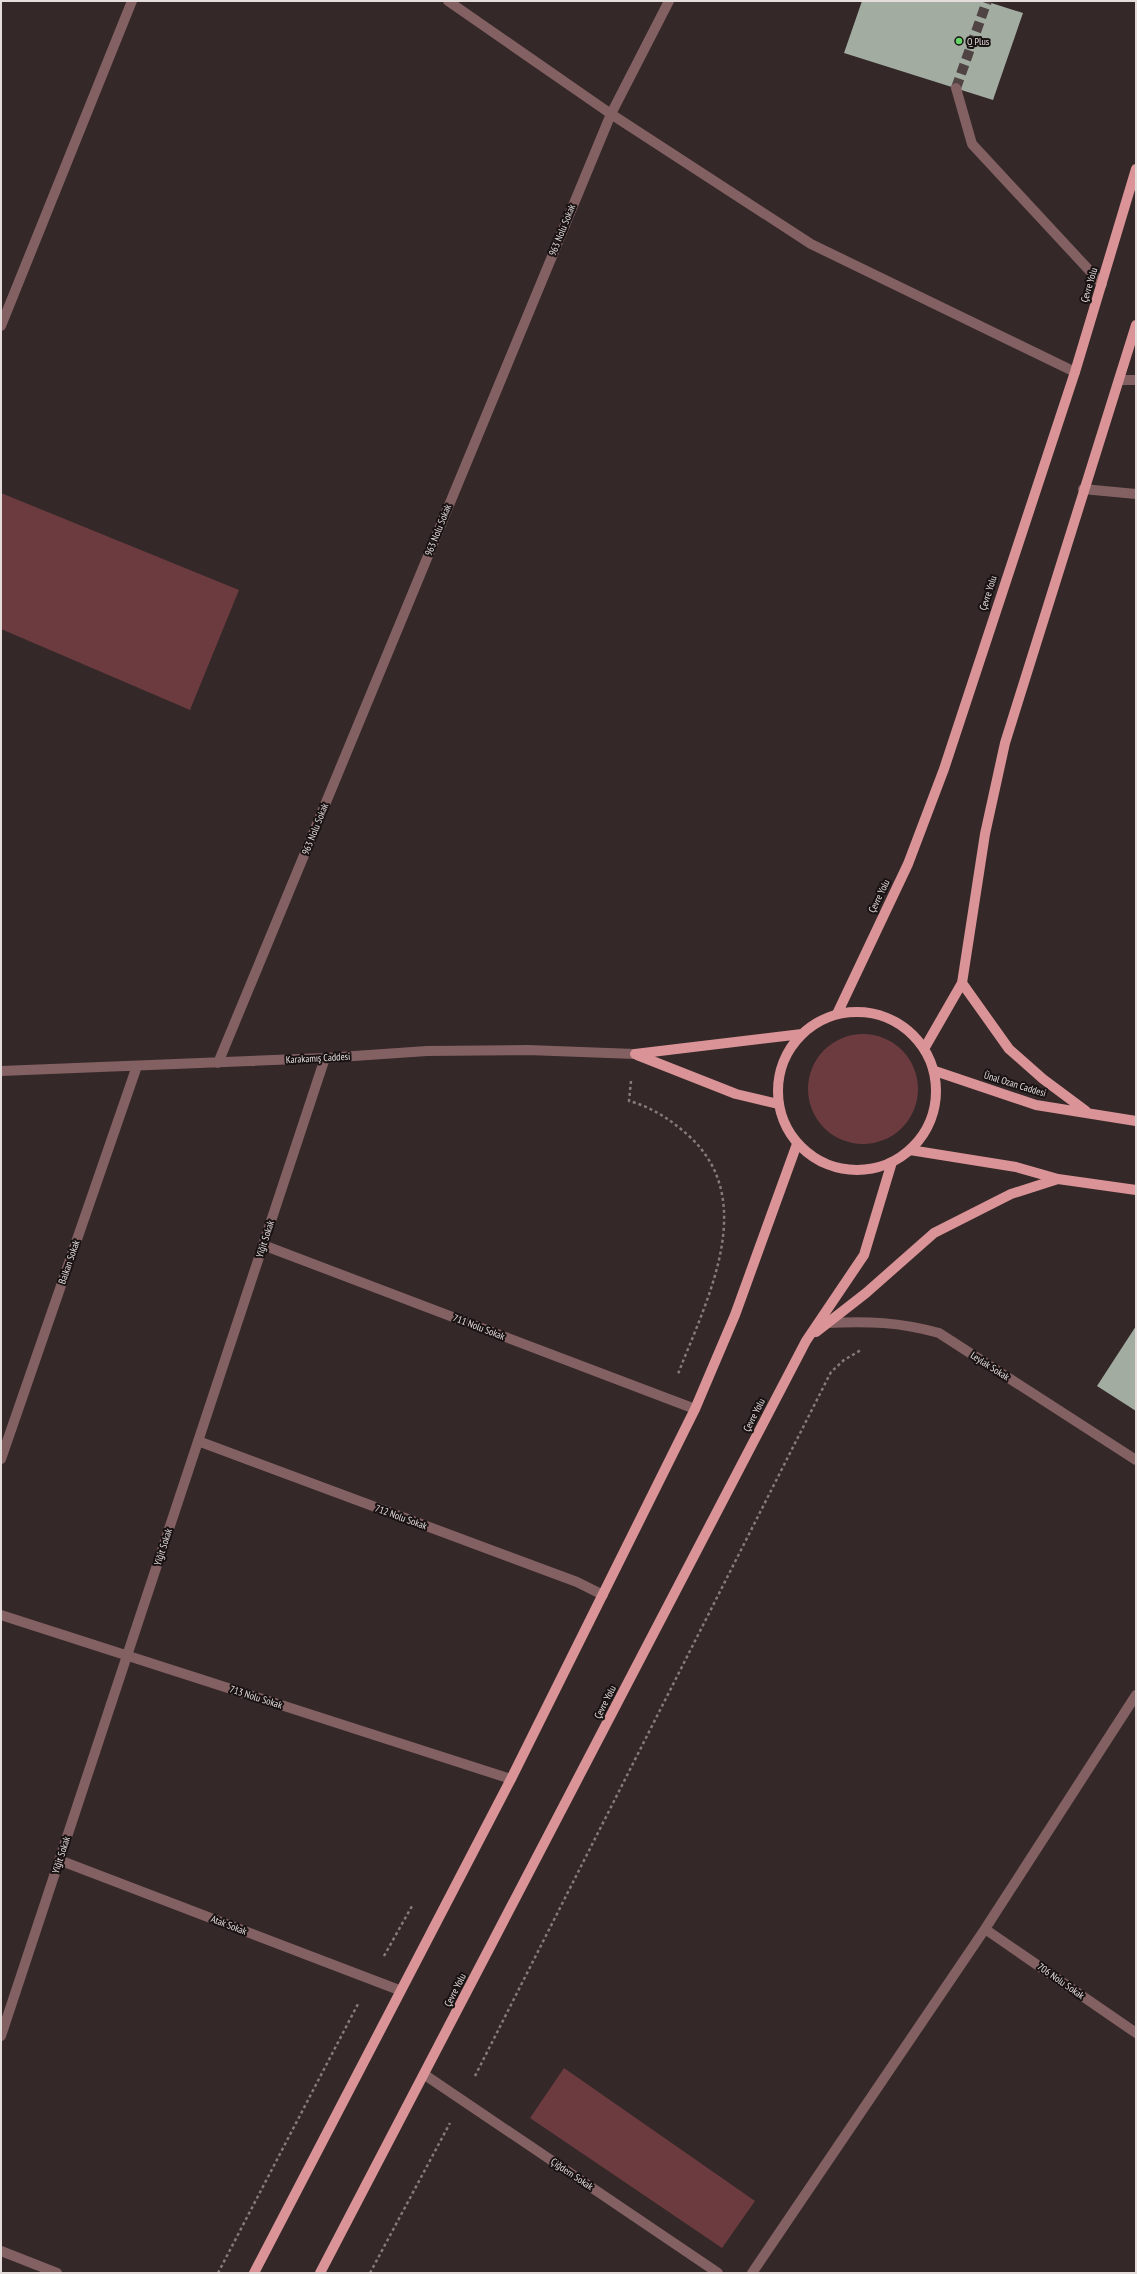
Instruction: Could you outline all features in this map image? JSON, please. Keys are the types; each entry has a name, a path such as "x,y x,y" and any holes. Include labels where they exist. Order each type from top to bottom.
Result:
{"main road":[{"name":"Çevre Yolu","path":"837,1014 908,864 944,768 1075,372 1136,169"},
{"path":"924,1049 962,983 985,834 1005,743 1083,489 1136,325"},
{"path":"962,983 1009,1048 1043,1079 1087,1112"},
{"path":"862,1012 886,1017 908,1030 924,1049 935,1071 937,1093 934,1114 924,1134 910,1150 892,1162 872,1169 844,1170 818,1162 797,1144 784,1125 778,1104 778,1079 786,1054 802,1034 818,1022 837,1014 862,1012"},
{"path":"635,1054 802,1034"},
{"path":"635,1054 736,1094 778,1104"},
{"name":"Ünal Ozan Caddesi","path":"935,1071 1036,1105 1136,1121"},
{"path":"254,2273 399,1990 511,1779 696,1409 735,1315 797,1144"},
{"path":"910,1150 1016,1167 1058,1179 1136,1190"},
{"name":"Çevre Yolu","path":"320,2273 425,2075 806,1341 864,1255 892,1162"},
{"path":"806,1341 866,1293 934,1233 1011,1194 1058,1179"}],"street":[{"path":"1,326 132,1"},
{"path":"448,1 610,114 810,244 1075,372"},
{"name":"963 Nolu Sokak","path":"218,1063 610,114 669,1"},
{"path":"956,88 972,144 1102,284"},
{"path":"1118,380 1136,380"},
{"path":"1083,489 1136,494"},
{"name":"Karakamış Caddesi","path":"1,1071 325,1058 427,1051 528,1050 635,1054"},
{"name":"Yiğit Sokak","path":"1,2036 325,1058"},
{"name":"Balkan Sokak","path":"1,1459 137,1066"},
{"name":"711 Nolu Sokak","path":"263,1244 696,1409"},
{"name":"Leylak Sokak","path":"827,1323 876,1321 910,1325 939,1333 1136,1460"},
{"name":"712 Nolu Sokak","path":"198,1441 577,1582 603,1595"},
{"name":"713 Nolu Sokak","path":"1,1615 511,1779"},
{"path":"752,2273 985,1929 1136,1695"},
{"name":"Atak Sokak","path":"59,1860 399,1990"},
{"name":"706 Nolu Sokak","path":"985,1929 1136,2033"},
{"name":"Çiğdem Sokak","path":"425,2075 718,2273"},
{"path":"1,2251 57,2273"}],"path":[{"path":"635,1054 629,1101 646,1106 677,1125 702,1148 717,1173 725,1218 721,1253 712,1284"},
{"path":"370,2273 463,2100 831,1372 844,1360 864,1348"}],"shaded area":[{"path":"1,493 239,590 190,710 1,629"},
{"path":"863,1034 884,1038 894,1043 902,1050 909,1058 914,1068 918,1089 914,1110 909,1120 902,1128 894,1135 884,1140 863,1144 842,1140 832,1135 824,1128 817,1120 812,1110 808,1089 812,1068 817,1058 824,1050 832,1043 842,1038"},
{"path":"564,2068 755,2201 722,2248 530,2118"}],"building":[{"path":"862,1 985,1 1023,13 993,100 844,53"},
{"path":"1136,1326 1136,1411 1097,1386"}],"tunnel":[{"path":"956,88 987,1"}],"place":[{"name":"Q Plus","path":"959,41"}]}
